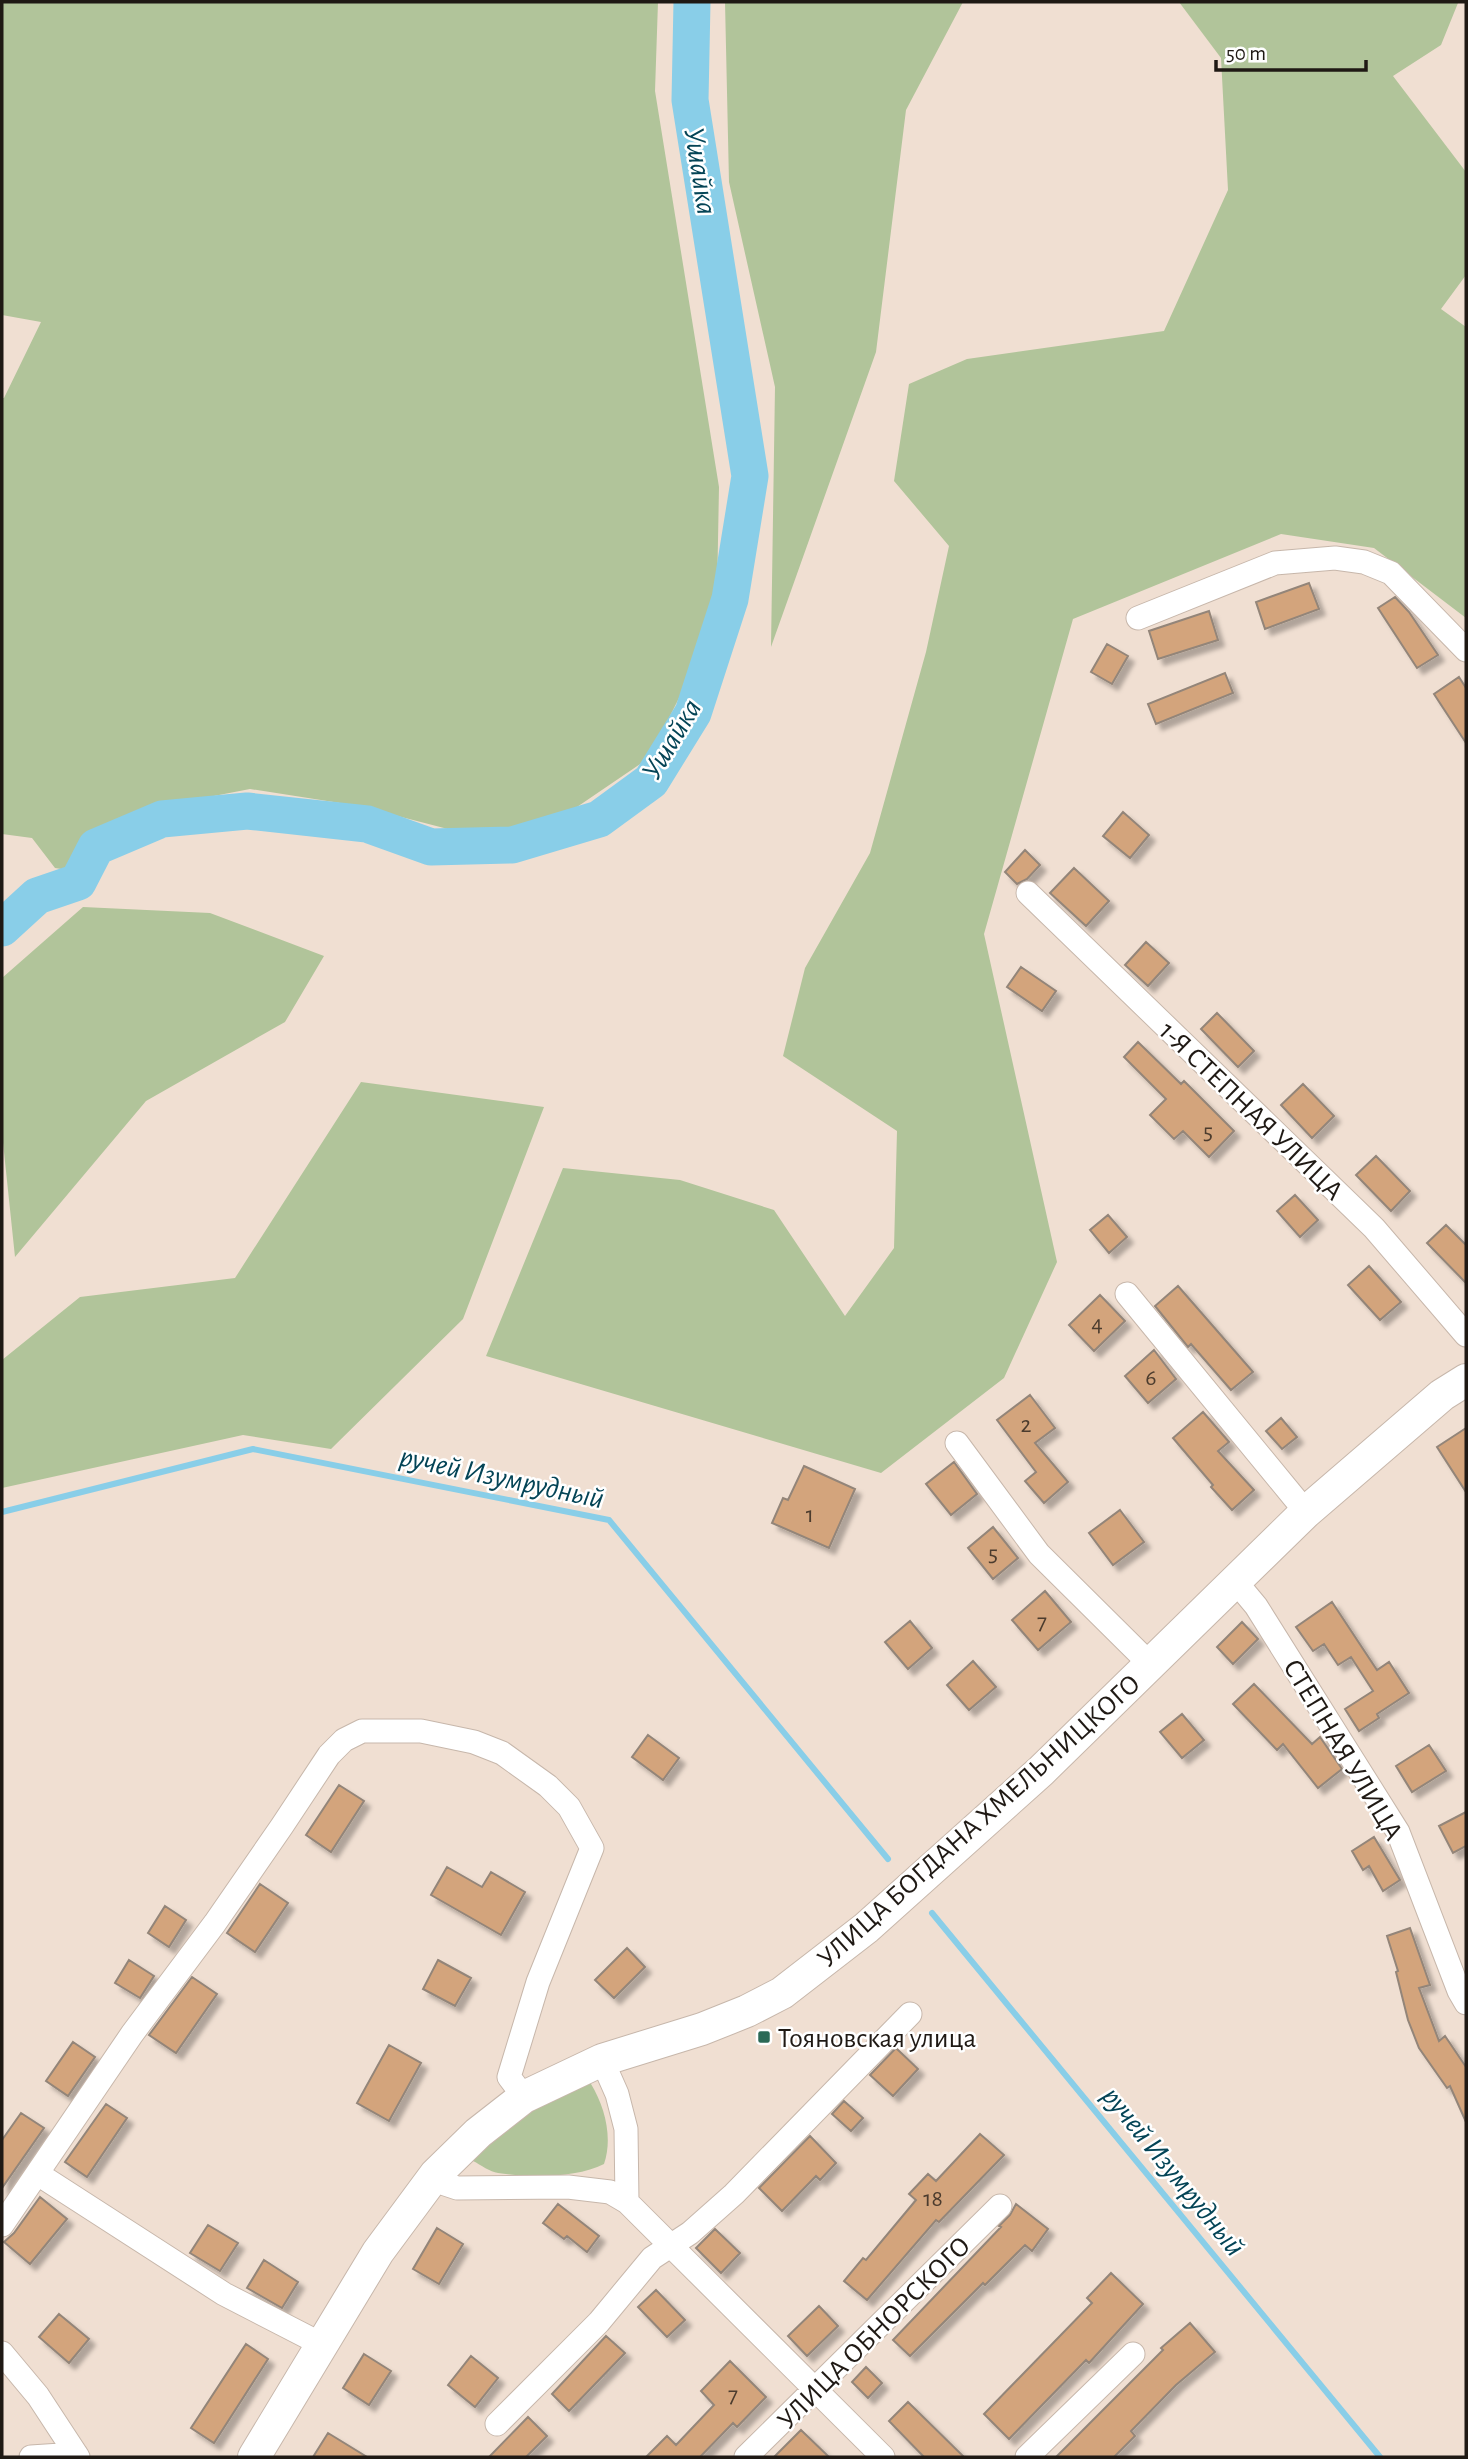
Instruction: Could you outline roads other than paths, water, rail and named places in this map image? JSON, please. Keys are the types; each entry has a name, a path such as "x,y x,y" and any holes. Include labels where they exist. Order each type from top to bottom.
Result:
{"street":[{"path":"1138,618 1275,563 1335,558 1364,562 1391,573 1466,650"},
{"name":"1-Я СТЕПНАЯ УЛИЦА","path":"1028,893 1374,1228 1466,1335"},
{"path":"1126,1294 1306,1512"},
{"name":"УЛИЦА БОГДАНА ХМЕЛЬНИЦКОГО","path":"254,2457 378,2252 435,2175 478,2133 524,2097 602,2060 702,2029 782,1993 887,1910 1041,1771 1306,1512 1441,1395 1466,1380"},
{"path":"957,1443 1039,1553 1150,1664"},
{"name":"СТЕПНАЯ УЛИЦА","path":"1236,1581 1256,1606 1398,1832 1466,2003"},
{"path":"2,2225 132,2034 215,1923 329,1755 344,1740 362,1731 421,1731 474,1742 502,1753 548,1786 569,1807 592,1848 538,1982 509,2077 524,2097"},
{"path":"498,2424 599,2322 652,2258 690,2233 734,2194 910,2014"},
{"path":"602,2060 617,2094 626,2129 627,2202"},
{"path":"38,2174 224,2294 321,2344"},
{"path":"435,2175 446,2184 457,2188 568,2187 610,2192 627,2202 883,2457"},
{"name":"УЛИЦА ОБНОРСКОГО","path":"746,2457 1000,2206"},
{"path":"2,2353 38,2396 77,2455"},
{"path":"1027,2457 1133,2354"},
{"path":"32,2457 77,2455"}],"waterway":[{"name":"Ушайка","path":"2,928 37,896 78,882 96,847 162,819 247,811 367,824 431,847 512,845 599,819 651,781 693,713 730,599 750,476 690,100 692,2"},
{"name":"ручей Изумрудный","path":"2,1512 253,1449 609,1520 888,1859"},
{"name":"ручей Изумрудный","path":"932,1913 1380,2457"}],"place":[{"name":"Тояновская улица","path":"764,2037"}]}
